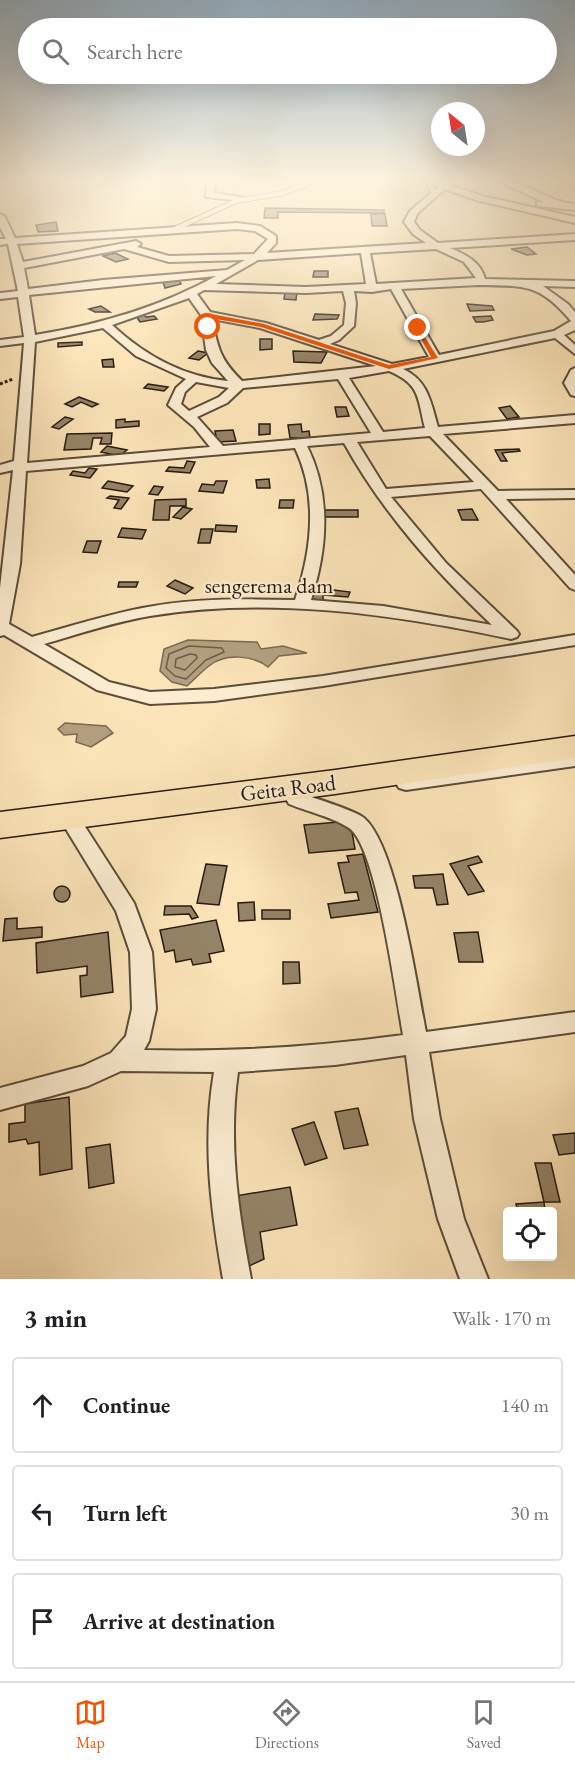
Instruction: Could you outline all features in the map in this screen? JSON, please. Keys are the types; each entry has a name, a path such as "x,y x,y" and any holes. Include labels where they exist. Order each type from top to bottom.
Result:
{"highway":[{"name":"Geita Road","path":"0,825 72,821 336,782 573,753"}],"street":[{"path":"24,240 6,241 19,266 30,340 12,564 1,628 103,686 150,698 214,695 323,681 575,640"},
{"path":"19,266 127,247 147,240"},
{"path":"0,343 30,340 105,324 191,293 255,257 271,244 272,240"},
{"path":"424,240 470,261 479,271 481,278 478,282"},
{"path":"504,242 511,240"},
{"path":"127,247 170,259 226,255 255,257 537,240"},
{"path":"470,261 492,243"},
{"path":"364,250 372,289"},
{"path":"137,280 170,259"},
{"path":"0,296 137,280 232,272"},
{"path":"203,287 265,291 396,288 478,282 575,286"},
{"path":"105,324 141,354 194,378 239,385 342,376 557,334 571,328 575,321 564,306 534,285"},
{"path":"396,288 435,358"},
{"path":"317,345 335,338 349,326 351,303 348,289"},
{"path":"191,293 206,315 212,350 218,363 239,385"},
{"path":"206,315 262,325 389,367 406,374 417,382 432,430 490,490 575,585"},
{"path":"557,334 575,351"},
{"path":"575,372 570,383 575,392"},
{"path":"342,376 379,436"},
{"path":"194,378 174,400 174,405 189,416 216,447"},
{"path":"189,416 223,400 239,385"},
{"path":"0,470 19,466 199,453 216,447 300,445 432,430 575,419"},
{"path":"348,440 398,519 432,558 524,647"},
{"path":"300,445 310,470 317,530 317,548 301,606"},
{"path":"381,494 490,490 575,494"},
{"name":"sengerema dam","path":"28,644 128,616 164,609 217,605 301,606 388,613 473,625 511,634"},
{"path":"0,1099 88,1075 119,1060 137,1041 144,1009 141,952 126,909 72,821 296,799 573,753"},
{"path":"296,799 357,823 374,848 393,919 416,1042 427,1119 451,1219 474,1279"},
{"path":"119,1060 228,1062 334,1055 575,1022"},
{"path":"228,1062 222,1092 219,1147 227,1227 237,1279"}],"water":[{"path":"188,640 257,642 261,649 283,646 307,653 279,656 268,667 247,658 223,659 209,666 187,686 172,682 160,671 164,649"},
{"path":"65,723 106,726 113,733 91,747 76,742 77,734 64,735 58,729"}],"building":[{"path":"527,247 536,254 527,255 511,249"},
{"path":"115,253 128,259 116,262 103,256"},
{"path":"314,271 328,271 328,277 313,277"},
{"path":"179,279 181,284 165,288 163,282"},
{"path":"285,292 297,292 296,300 284,299"},
{"path":"467,304 492,306 494,310 470,311"},
{"path":"101,306 110,312 95,312 89,309"},
{"path":"315,314 339,315 337,319 313,320"},
{"path":"136,316 154,316 157,319 140,322"},
{"path":"491,316 493,320 483,322 476,322 473,317"},
{"path":"260,339 272,339 272,349 260,350"},
{"path":"82,342 82,345 58,347 58,343"},
{"path":"198,351 208,353 199,360 189,358"},
{"path":"293,351 327,352 321,363 294,362"},
{"path":"113,359 114,367 103,367 102,360"},
{"path":"148,384 168,387 164,391 144,388"},
{"path":"79,397 98,404 92,407 81,402 72,407 65,404"},
{"path":"510,406 519,417 507,419 499,408"},
{"path":"335,407 346,407 349,416 337,417"},
{"path":"65,417 73,419 59,429 52,427"},
{"path":"125,419 125,422 139,421 139,426 116,428 116,420"},
{"path":"259,424 270,424 270,434 259,435"},
{"path":"301,424 302,432 309,431 310,438 290,438 288,425"},
{"path":"233,430 236,441 217,442 215,431"},
{"path":"112,433 111,444 100,444 102,438 93,438 91,449 64,450 67,434"},
{"path":"107,446 127,450 120,456 101,452"},
{"path":"519,449 520,451 502,453 507,461 501,461 495,450"},
{"path":"187,461 195,462 190,473 166,471 169,467 184,468"},
{"path":"89,468 97,469 90,478 70,475 73,471 85,473"},
{"path":"269,479 270,488 257,488 256,480"},
{"path":"108,481 133,486 127,492 102,488"},
{"path":"216,481 227,481 223,493 199,491 202,484 214,485"},
{"path":"154,486 163,487 158,495 149,494"},
{"path":"110,496 129,498 121,509 114,508 119,500 107,498"},
{"path":"186,499 186,506 170,506 169,520 153,520 155,500"},
{"path":"280,500 294,500 293,508 279,508"},
{"path":"183,507 192,509 181,519 173,517"},
{"path":"472,509 478,520 462,520 458,510"},
{"path":"324,510 358,510 358,517 325,517"},
{"path":"216,525 237,526 236,532 215,531"},
{"path":"122,528 146,530 142,539 118,537"},
{"path":"201,529 213,529 210,543 198,543"},
{"path":"87,541 101,541 97,553 83,552"},
{"path":"175,580 193,588 185,594 167,586"},
{"path":"119,582 138,582 136,587 118,587"},
{"path":"310,588 323,588 323,605 310,604"},
{"path":"326,589 350,592 348,597 324,595"},
{"path":"350,821 355,849 309,853 304,825"},
{"path":"363,854 378,912 331,918 328,904 359,900 357,892 345,893 338,863 349,862 347,856"},
{"path":"478,856 482,862 468,866 484,891 468,895 450,864"},
{"path":"206,864 227,866 219,905 197,903"},
{"path":"443,874 448,904 437,905 433,888 415,888 413,876"},
{"path":"59,886 65,886 70,894 68,900 59,902 54,897 54,891"},
{"path":"254,902 255,920 239,921 238,903"},
{"path":"165,906 191,906 198,917 192,919 189,914 164,915"},
{"path":"262,910 290,910 290,919 262,919"},
{"path":"17,918 17,929 42,927 42,937 3,941 5,919"},
{"path":"216,920 224,951 209,954 211,962 193,965 191,959 176,962 174,950 165,952 160,930"},
{"path":"108,932 113,992 81,997 80,976 87,975 87,966 37,973 36,943"},
{"path":"478,932 483,962 459,962 454,933"},
{"path":"283,962 299,962 300,983 283,984"},
{"path":"69,1097 72,1169 40,1175 39,1142 28,1144 26,1139 9,1142 9,1124 25,1122 25,1104"},
{"path":"358,1108 368,1145 344,1149 335,1112"},
{"path":"314,1122 327,1158 305,1165 292,1129"},
{"path":"575,1133 575,1153 559,1155 553,1135"},
{"path":"110,1144 114,1183 89,1188 86,1148"},
{"path":"535,1163 551,1163 560,1202 544,1202"},
{"path":"290,1187 297,1225 260,1232 264,1259 245,1268 235,1196"},
{"path":"544,1202 544,1207 517,1207 516,1204"}],"route":[{"path":"208,327 206,315 262,325 389,367 435,358 418,328"}]}
